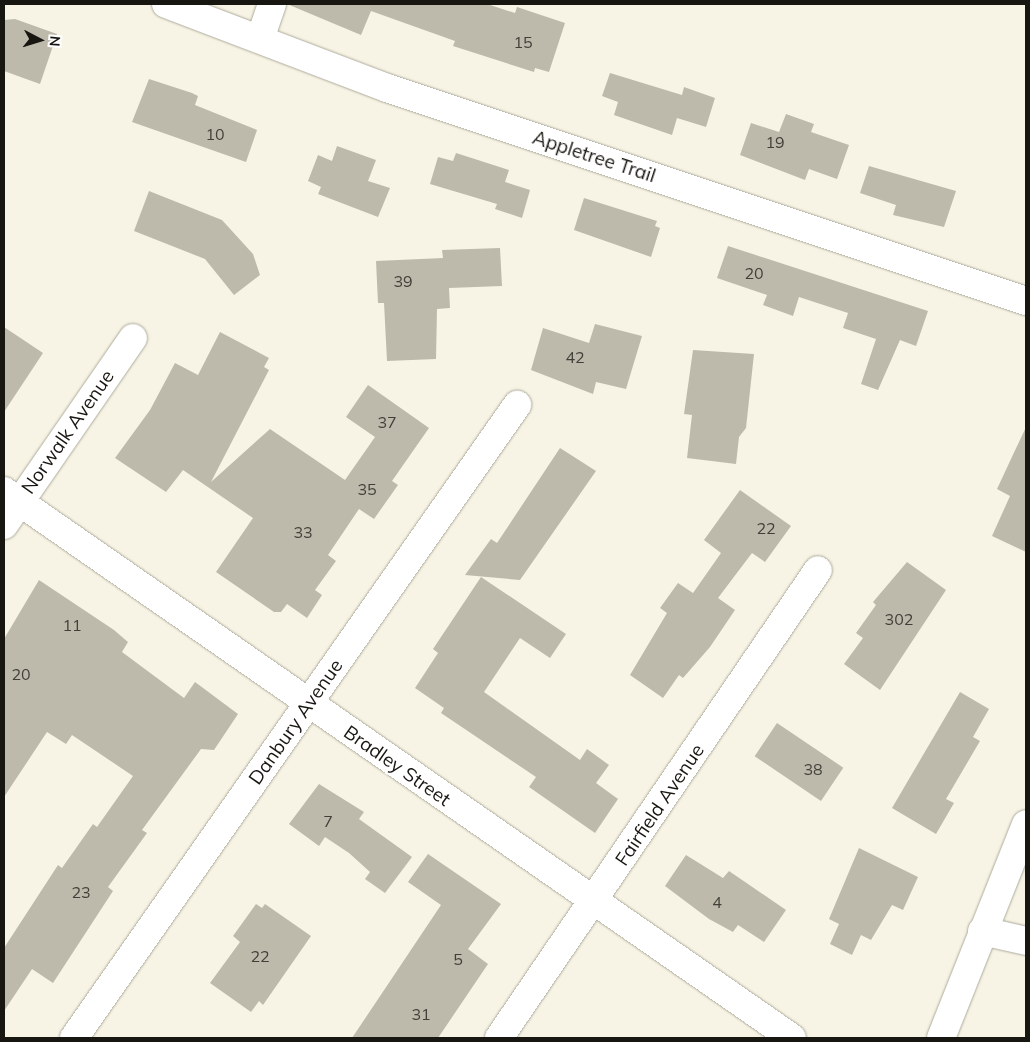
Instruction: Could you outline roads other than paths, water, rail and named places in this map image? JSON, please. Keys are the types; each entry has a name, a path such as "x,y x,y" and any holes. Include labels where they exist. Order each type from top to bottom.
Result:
{"street":[{"name":"Appletree Trail","path":"166,4 388,88 1026,301"},
{"path":"260,39 272,4"},
{"name":"Norwalk Avenue","path":"4,525 12,497 133,338"},
{"name":"Danbury Avenue","path":"74,1038 517,405"},
{"name":"Bradley Street","path":"12,497 310,702 594,903 792,1038"},
{"name":"Fairfield Avenue","path":"499,1038 594,903 818,570"},
{"path":"941,1038 1026,824"},
{"path":"982,931 1026,941"}]}
